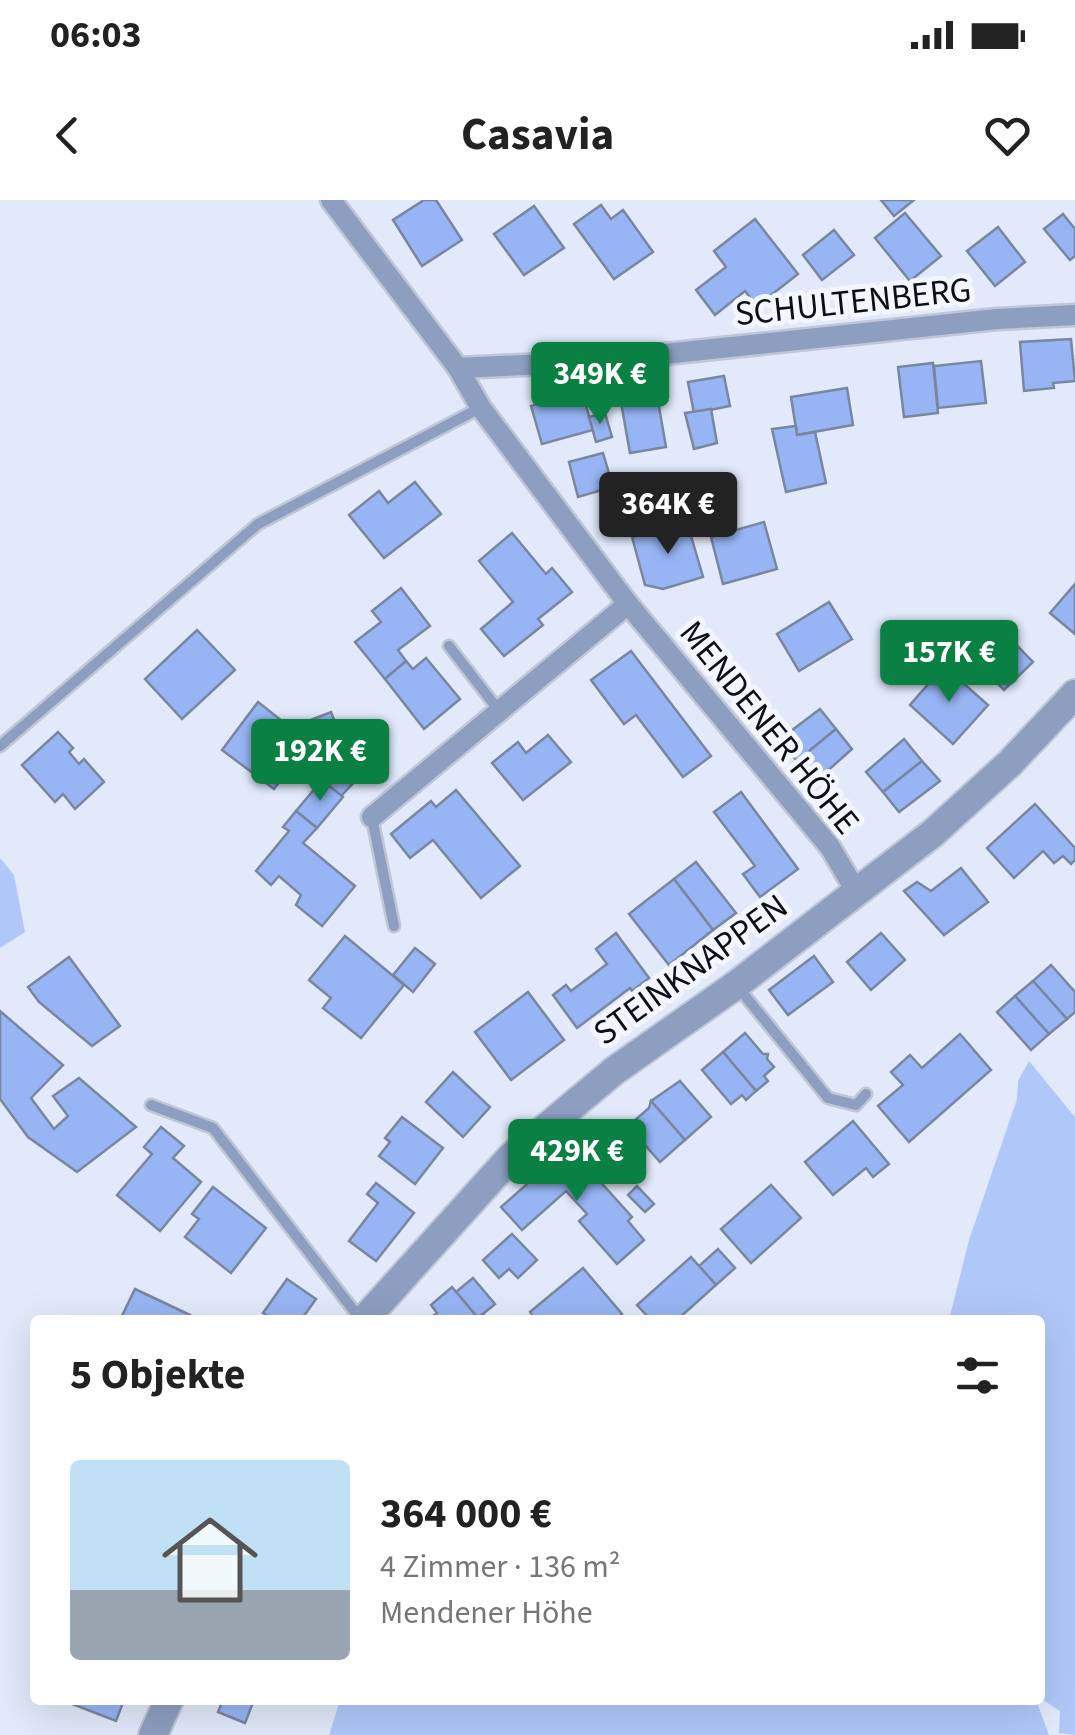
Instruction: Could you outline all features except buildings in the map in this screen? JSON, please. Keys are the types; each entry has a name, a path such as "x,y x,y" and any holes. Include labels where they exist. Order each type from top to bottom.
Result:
{"street":[{"name":"MENDENER HÖHE","path":"331,200 628,604 830,848 856,893"},
{"name":"SCHULTENBERG","path":"458,368 589,362 1075,314"},
{"path":"372,817 628,604"},
{"name":"STEINKNAPPEN","path":"368,1315 512,1158 614,1071 736,985 856,893 971,798 1075,694"},
{"path":"153,1735 166,1705"}],"lane":[{"path":"0,746 258,524 481,408"},
{"path":"450,646 500,712"},
{"path":"372,817 394,926"},
{"path":"736,985 828,1098 856,1105 866,1094"},
{"name":"STEINKNAPPEN","path":"150,1105 213,1128 359,1315"}],"shaded area":[{"path":"0,858 14,875 25,932 0,948"},
{"path":"1029,1061 1075,1117 1075,1735 1059,1733 1060,1711 1045,1701 1045,1315 950,1315 969,1240 1017,1099 1018,1081"},
{"path":"338,1705 1038,1705 1049,1735 329,1735"}]}
